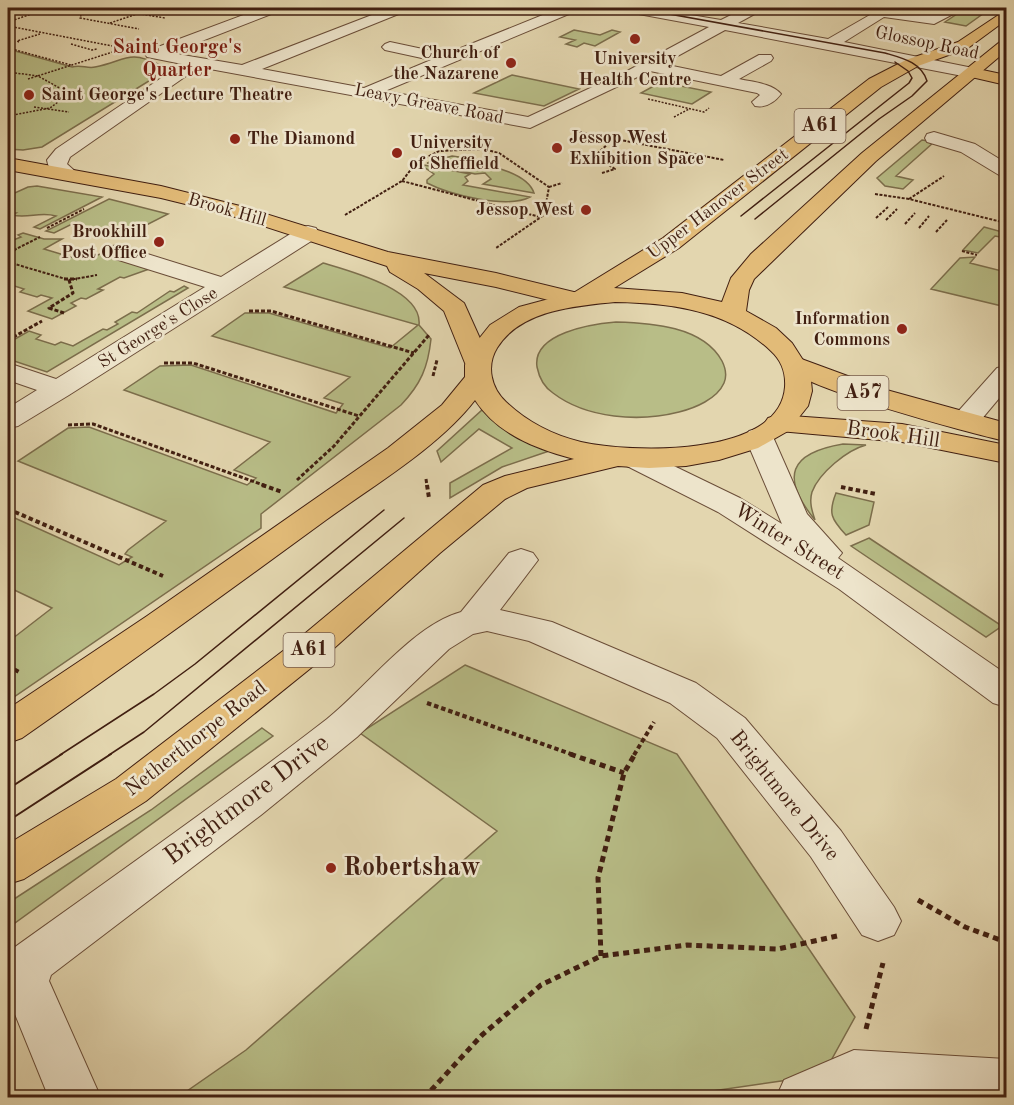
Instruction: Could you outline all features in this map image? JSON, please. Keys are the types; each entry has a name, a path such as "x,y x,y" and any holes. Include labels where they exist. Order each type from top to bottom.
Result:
{"main road":[{"name":"Upper Hanover Street","path":"577,299 671,243 754,180 798,142 868,88 916,61 963,45 1006,14"},
{"name":"A61","path":"733,315 737,286 752,266 869,157 1006,44"},
{"name":"Glossop Road","path":"973,73 1006,80"},
{"name":"Brook Hill","path":"8,165 68,173 202,202 384,258 488,278 577,299"},
{"name":"Brook Hill","path":"384,258 448,301 454,309 491,404 502,415 524,429 571,448 627,458"},
{"path":"8,728 160,624 398,454 452,411 477,371 480,354 491,337 508,323 531,311 577,299 615,295 659,297 702,305 733,315 758,328 778,343 795,365 799,377 798,396 789,414 768,431 733,447 703,455 627,458"},
{"name":"Brook Hill","path":"795,365 847,388 1006,432"},
{"name":"Brook Hill","path":"768,431 853,428 902,434 1006,454"},
{"name":"Netherthorpe Road","path":"8,867 131,790 309,650 428,546 494,492 516,482 542,475 627,458"}],"street":[{"path":"153,54 274,8"},
{"path":"242,71 401,8"},
{"path":"368,92 571,8"},
{"name":"Glossop Road","path":"628,8 831,44 973,73"},
{"path":"530,123 647,66 755,8"},
{"path":"831,44 882,12 934,20 954,8"},
{"path":"390,47 443,61"},
{"name":"Leavy Greave Road","path":"153,54 530,123"},
{"path":"722,82 765,57"},
{"path":"68,173 58,167 57,160 63,153 194,63"},
{"path":"647,66 762,89 772,94 761,102"},
{"path":"934,138 968,148 1006,171"},
{"name":"St George's Close","path":"8,420 308,233"},
{"path":"117,252 226,286"},
{"path":"8,371 59,389"},
{"path":"965,421 1006,374"},
{"name":"Winter Street","path":"768,431 793,517 851,580"},
{"name":"Winter Street","path":"627,458 729,505 851,580"},
{"name":"Brightmore Drive","path":"472,622 521,560"},
{"path":"851,580 1006,693"},
{"name":"Brightmore Drive","path":"75,1098 25,981 32,962 246,803 343,727 436,640 464,623 487,619 539,631 684,693 731,728 826,844 878,921"},
{"path":"802,1098 854,1075 1006,1084"}],"path":[{"path":"8,21 49,8"},
{"path":"142,29 80,18 81,15 104,8 165,18"},
{"path":"108,24 155,8"},
{"path":"34,10 41,11"},
{"path":"8,21 14,17"},
{"path":"8,26 153,54"},
{"path":"19,42 17,41 43,33"},
{"path":"70,38 75,36"},
{"path":"71,44 92,50 97,49"},
{"path":"8,48 72,65"},
{"path":"28,79 124,48"},
{"path":"8,72 38,76 65,91 66,96 50,108 8,116"},
{"path":"643,98 704,112 710,109"},
{"path":"674,117 690,108"},
{"name":"Leavy Greave Road","path":"530,123 704,155"},
{"path":"602,173 615,170 596,156 614,138"},
{"path":"342,217 402,181 416,163 439,151 483,149 498,153 549,187"},
{"path":"909,199 944,176"},
{"path":"402,181 541,217"},
{"path":"549,187 562,183"},
{"path":"495,248 544,215 549,187"},
{"path":"870,194 909,199 1006,223"},
{"path":"876,218 888,207"},
{"path":"47,228 86,208"},
{"path":"886,220 897,209"},
{"path":"904,224 915,213"},
{"path":"919,228 929,216"},
{"path":"936,232 947,220"},
{"path":"8,257 16,249 40,237"},
{"path":"962,251 977,255"},
{"path":"64,313 49,308 73,293 69,280"},
{"path":"242,310 271,311 414,353"},
{"path":"8,340 42,321"},
{"path":"278,497 334,446 432,332"},
{"path":"160,363 193,363 359,416"},
{"path":"61,425 93,424 283,493"},
{"path":"425,476 431,507"},
{"path":"841,487 876,494"},
{"path":"8,508 166,578 158,584"},
{"path":"380,692 435,705 624,773"},
{"path":"601,956 598,878 624,773 652,724 684,693"},
{"path":"424,1098 482,1035 541,985 601,956 687,945 778,949 835,937 924,904"},
{"path":"854,1075 883,964 878,921"}],"green space":[{"path":"966,8 991,8 966,26 945,22"},
{"path":"574,30 600,35 612,30 620,32 595,46 584,43 577,47 566,44 575,40 560,37"},
{"path":"8,49 72,67 95,67 133,57 160,65 157,76 42,147 23,150 8,149"},
{"path":"512,75 579,89 544,106 474,93"},
{"path":"661,82 711,92 692,104 641,93"},
{"path":"922,140 934,142 896,176 913,180 903,189 885,186 877,178"},
{"path":"452,156 480,160 474,164 475,166 509,172 525,181 534,193 483,184 491,179 485,173 475,174 427,163"},
{"path":"424,165 470,174 465,177 468,181 463,185 530,197 507,202 478,199 450,192 427,183 427,180 434,174"},
{"path":"37,186 102,197 40,229 34,227 56,216 45,214 18,216 12,215 16,213 8,212 8,196 28,187"},
{"path":"109,199 168,214 125,236 116,233 111,236 80,227 83,225 76,222 54,233 46,231"},
{"path":"984,227 1006,233 1006,238 995,236 978,253 963,250"},
{"path":"23,233 44,239 62,239 44,249 74,258 86,252 98,255 102,253 152,268 124,278 120,277 98,289 103,290 86,299 81,298 71,303 76,306 52,319 28,311 52,298 20,292 24,289 8,284 8,242 21,237 18,235"},
{"path":"975,257 970,263 1006,272 1006,307 931,289 960,258"},
{"path":"323,263 383,284 398,292 417,313 419,325 431,339 425,367 414,390 401,405 261,514 261,528 8,701 8,642 52,608 8,587 8,515 119,565 132,557 125,554 128,550 166,521 18,461 68,428 89,427 247,485 256,478 234,470 270,442 124,390 160,366 191,365 336,413 343,404 324,398 350,377 212,336 245,313 269,313 390,348 418,325 284,287"},
{"path":"184,286 188,288 47,372 8,359 8,343 29,331 41,335 36,339 55,345 61,342 73,346 103,329 107,330 118,324 115,322 132,312 137,313 170,291 174,292"},
{"path":"616,322 675,329 702,340 713,349 723,363 725,377 721,389 705,402 685,410 664,415 631,417 614,416 582,408 567,402 547,388 537,367 538,355 544,346 553,338 566,332"},
{"path":"482,410 552,450 502,467 450,498 450,483 512,448 479,429 441,462 437,451"},
{"path":"843,444 866,445 834,463 821,477 812,492 811,499 815,520 797,491 794,479 796,469 801,461 811,454"},
{"path":"836,493 874,502 869,525 846,535 832,516"},
{"path":"869,538 1002,626 986,637 851,546"},
{"path":"465,665 677,754 855,1017 823,1075 671,1097 177,1098 246,1050 497,831 360,733"},
{"path":"262,728 273,736 8,928 8,903 151,810"}],"tram line":[{"path":"619,8 642,12"},
{"path":"636,8 885,53 916,65 924,75 927,81 912,96 879,119 755,219"},
{"path":"741,216 909,83 912,78 908,71 895,62"},
{"path":"60,755 154,694 195,664 384,510"},
{"path":"109,755 144,732 404,518"},
{"path":"8,789 62,754"},
{"path":"8,821 111,754"}],"place":[{"name":"University Health Centre","path":"635,39"},
{"name":"Church of the Nazarene","path":"511,63"},
{"name":"Saint George's Lecture Theatre","path":"29,95"},
{"name":"The Diamond","path":"235,139"},
{"name":"Jessop West Exhibition Space","path":"557,148"},
{"name":"University of Sheffield","path":"397,153"},
{"name":"Jessop West","path":"586,210"},
{"name":"Brookhill Post Office","path":"159,242"},
{"name":"Information Commons","path":"902,329"},
{"name":"Robertshaw","path":"331,868"}],"district":[{"name":"Saint George's Quarter","path":"177,60"}]}
